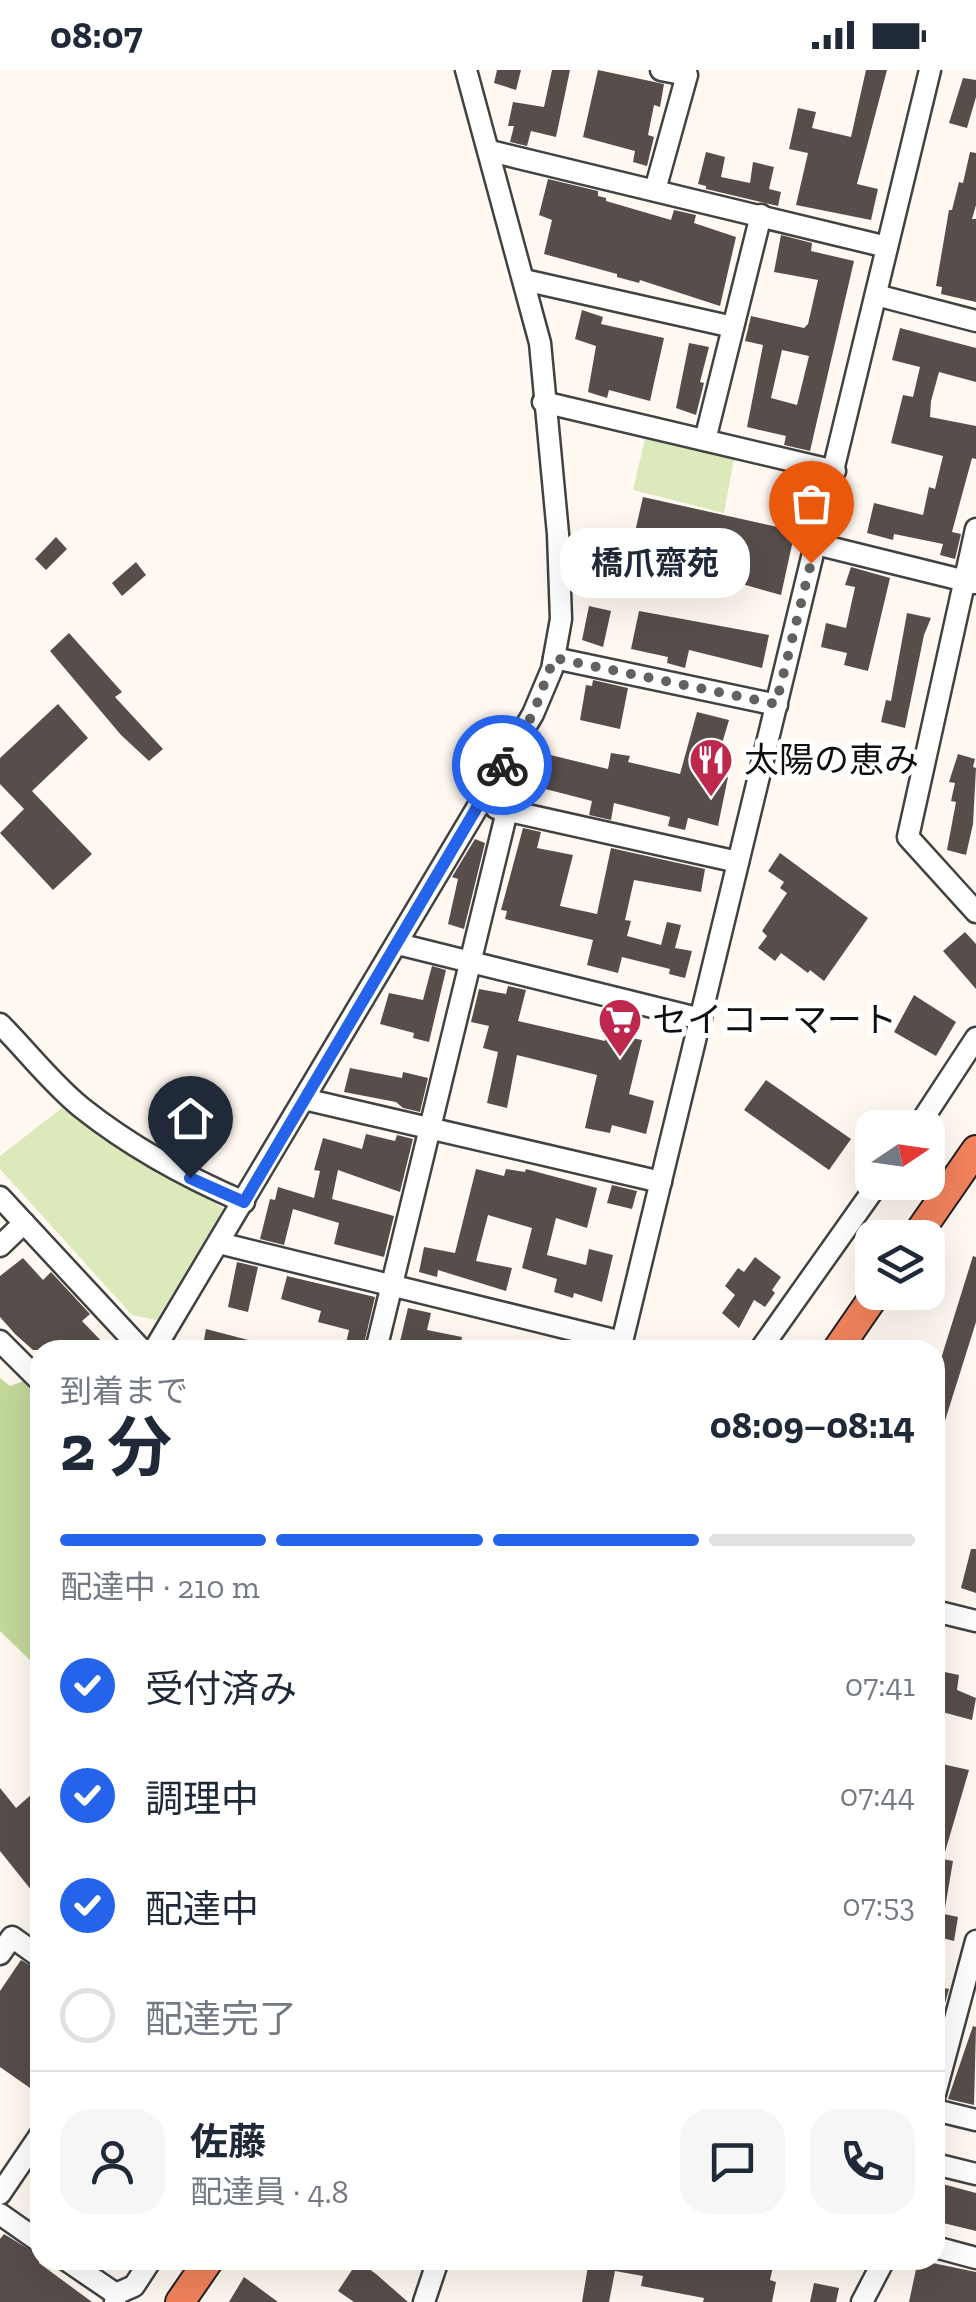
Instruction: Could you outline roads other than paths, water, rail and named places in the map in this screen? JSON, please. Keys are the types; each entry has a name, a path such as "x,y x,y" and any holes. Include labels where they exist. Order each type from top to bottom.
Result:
{"highway":[{"path":"927,1220 976,1150"},
{"path":"844,1340 865,1310"},
{"path":"180,2302 202,2270"}],"street":[{"path":"160,1340 533,714 554,658 561,619 558,534 540,343 466,70"},
{"path":"655,190 687,75 661,70"},
{"path":"623,1340 930,70"},
{"path":"490,151 887,247"},
{"path":"705,440 761,215"},
{"path":"524,280 733,327"},
{"path":"876,295 976,321"},
{"path":"543,402 835,471"},
{"path":"976,529 969,582 908,837 976,912"},
{"path":"816,544 969,582"},
{"path":"554,658 776,704"},
{"path":"478,805 738,862"},
{"path":"379,1340 507,811"},
{"path":"398,944 700,1019"},
{"path":"0,1024 79,1106 190,1178 244,1202"},
{"path":"929,1110 976,1038"},
{"path":"304,1099 661,1182"},
{"path":"0,1197 133,1340"},
{"path":"767,1340 866,1200"},
{"path":"0,1246 24,1224"},
{"path":"219,1244 598,1340"},
{"path":"0,1370 3,1344"},
{"path":"3,1344 30,1371"},
{"path":"945,1613 976,1621"},
{"path":"0,1954 12,1937 30,1950"},
{"path":"945,2068 967,2011 976,1941"},
{"path":"945,2112 976,2120"},
{"path":"0,2194 30,2150"},
{"path":"945,2166 976,2174"},
{"path":"0,2214 30,2235"},
{"path":"945,2250 976,2258"},
{"path":"79,2270 115,2298 134,2286 144,2270"},
{"path":"424,2302 435,2270"},
{"path":"862,2302 879,2270"}],"place":[{"name":"橋爪齋苑","path":"811,563"},
{"name":"太陽の恵み","path":"711,798"},
{"name":"セイコーマート","path":"620,1058"}]}
